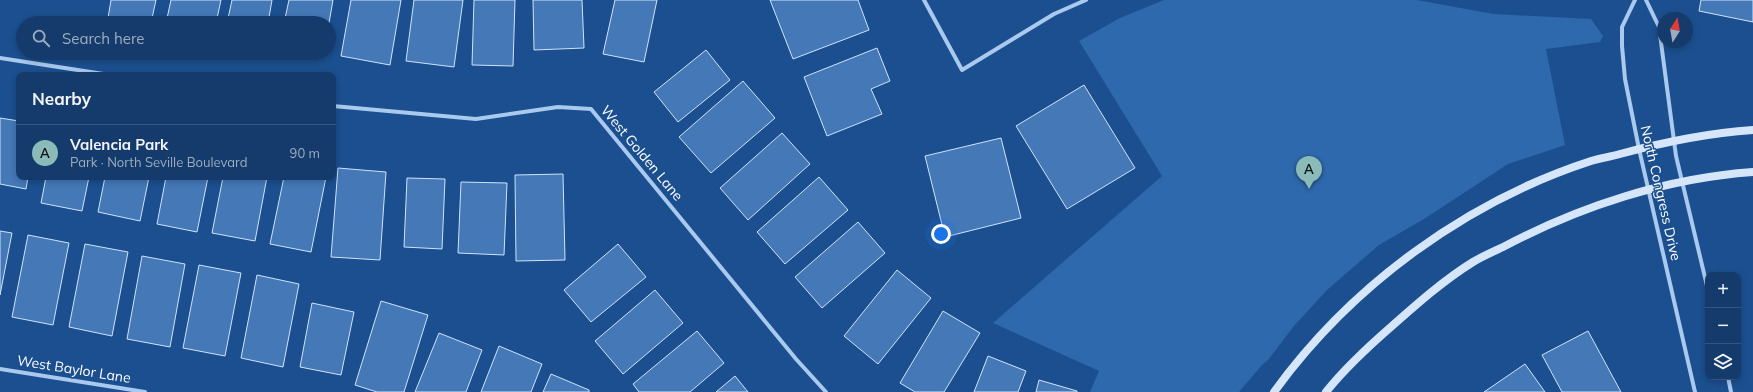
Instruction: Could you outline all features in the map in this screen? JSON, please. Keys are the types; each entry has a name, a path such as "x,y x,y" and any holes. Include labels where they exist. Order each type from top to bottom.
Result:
{"street":[{"path":"924,0 962,70 1054,14 1086,0"},
{"name":"North Congress Drive","path":"1635,0 1622,27 1622,46 1626,79 1648,190 1695,392"},
{"name":"North Congress Drive","path":"1646,0 1659,27 1673,140 1705,277"},
{"path":"0,58 91,72"},
{"name":"West Golden Lane","path":"336,106 476,119 558,107 591,109 796,359 826,392"},
{"path":"1274,392 1287,373 1330,325 1370,287 1412,253 1455,225 1502,198 1591,161 1673,140 1730,131 1753,130"},
{"path":"1326,392 1373,342 1420,301 1473,262 1570,215 1648,190 1683,182 1736,173 1753,172"},
{"name":"West Baylor Lane","path":"0,369 145,392"},
{"path":"1729,380 1731,392"}],"shaded area":[{"path":"1164,0 1417,0 1493,14 1591,19 1603,36 1600,42 1546,49 1565,145 1508,164 1424,219 1379,245 1327,290 1294,326 1268,360 1239,392 1090,392 1099,371 993,323 1162,176 1079,41 1120,18"}],"building":[{"path":"111,0 156,0 153,16 108,16"},
{"path":"171,0 221,0 218,16 168,16"},
{"path":"232,0 272,0 269,16 229,16"},
{"path":"289,0 333,0 330,16 286,16"},
{"path":"351,0 401,0 390,65 341,56"},
{"path":"414,0 463,0 454,67 406,61"},
{"path":"474,0 515,0 513,66 472,65"},
{"path":"533,0 582,0 584,48 534,50"},
{"path":"615,0 657,0 644,62 603,54"},
{"path":"770,0 858,0 869,30 793,59"},
{"path":"1701,0 1753,0 1753,22 1699,11"},
{"path":"877,48 890,81 871,89 882,114 827,136 804,77"},
{"path":"706,50 730,80 678,122 654,92"},
{"path":"743,81 775,118 711,173 679,137"},
{"path":"1084,85 1135,168 1067,209 1016,126"},
{"path":"0,118 16,121 16,180 28,180 26,189 0,184"},
{"path":"782,133 810,164 748,220 720,188"},
{"path":"1001,138 1021,218 945,237 925,156"},
{"path":"338,168 386,172 380,260 331,257"},
{"path":"563,174 565,260 516,261 515,175"},
{"path":"819,177 848,210 785,264 757,232"},
{"path":"407,178 445,179 442,249 404,247"},
{"path":"45,180 88,180 82,211 41,203"},
{"path":"104,180 148,180 140,221 98,212"},
{"path":"165,180 207,180 197,232 157,224"},
{"path":"222,180 266,180 255,241 212,233"},
{"path":"283,180 325,180 311,252 270,244"},
{"path":"461,182 507,183 504,255 458,253"},
{"path":"858,222 885,253 822,308 795,277"},
{"path":"0,231 12,233 0,295"},
{"path":"28,235 69,243 53,325 12,317"},
{"path":"85,244 128,252 112,336 69,327"},
{"path":"618,244 646,277 591,322 564,290"},
{"path":"142,256 185,264 170,347 127,339"},
{"path":"199,265 241,273 225,356 183,348"},
{"path":"897,270 931,298 878,364 844,336"},
{"path":"257,275 299,284 283,367 241,358"},
{"path":"655,290 683,323 623,374 595,341"},
{"path":"381,301 428,315 404,392 377,392 355,385"},
{"path":"312,303 354,312 341,375 300,367"},
{"path":"943,311 980,333 944,392 915,392 900,383"},
{"path":"697,331 724,363 690,392 639,392 633,384"},
{"path":"1588,331 1621,392 1562,392 1542,355"},
{"path":"439,333 482,350 466,392 415,392"},
{"path":"499,346 542,364 531,392 481,392"},
{"path":"988,356 1026,371 1018,392 974,392"},
{"path":"1525,364 1545,392 1484,392"},
{"path":"551,374 589,390 589,392 543,392"},
{"path":"735,376 748,392 716,392"},
{"path":"1039,380 1077,391 1077,392 1036,392"}],"place":[{"name":"Valencia Park","path":"1309,189"}]}
